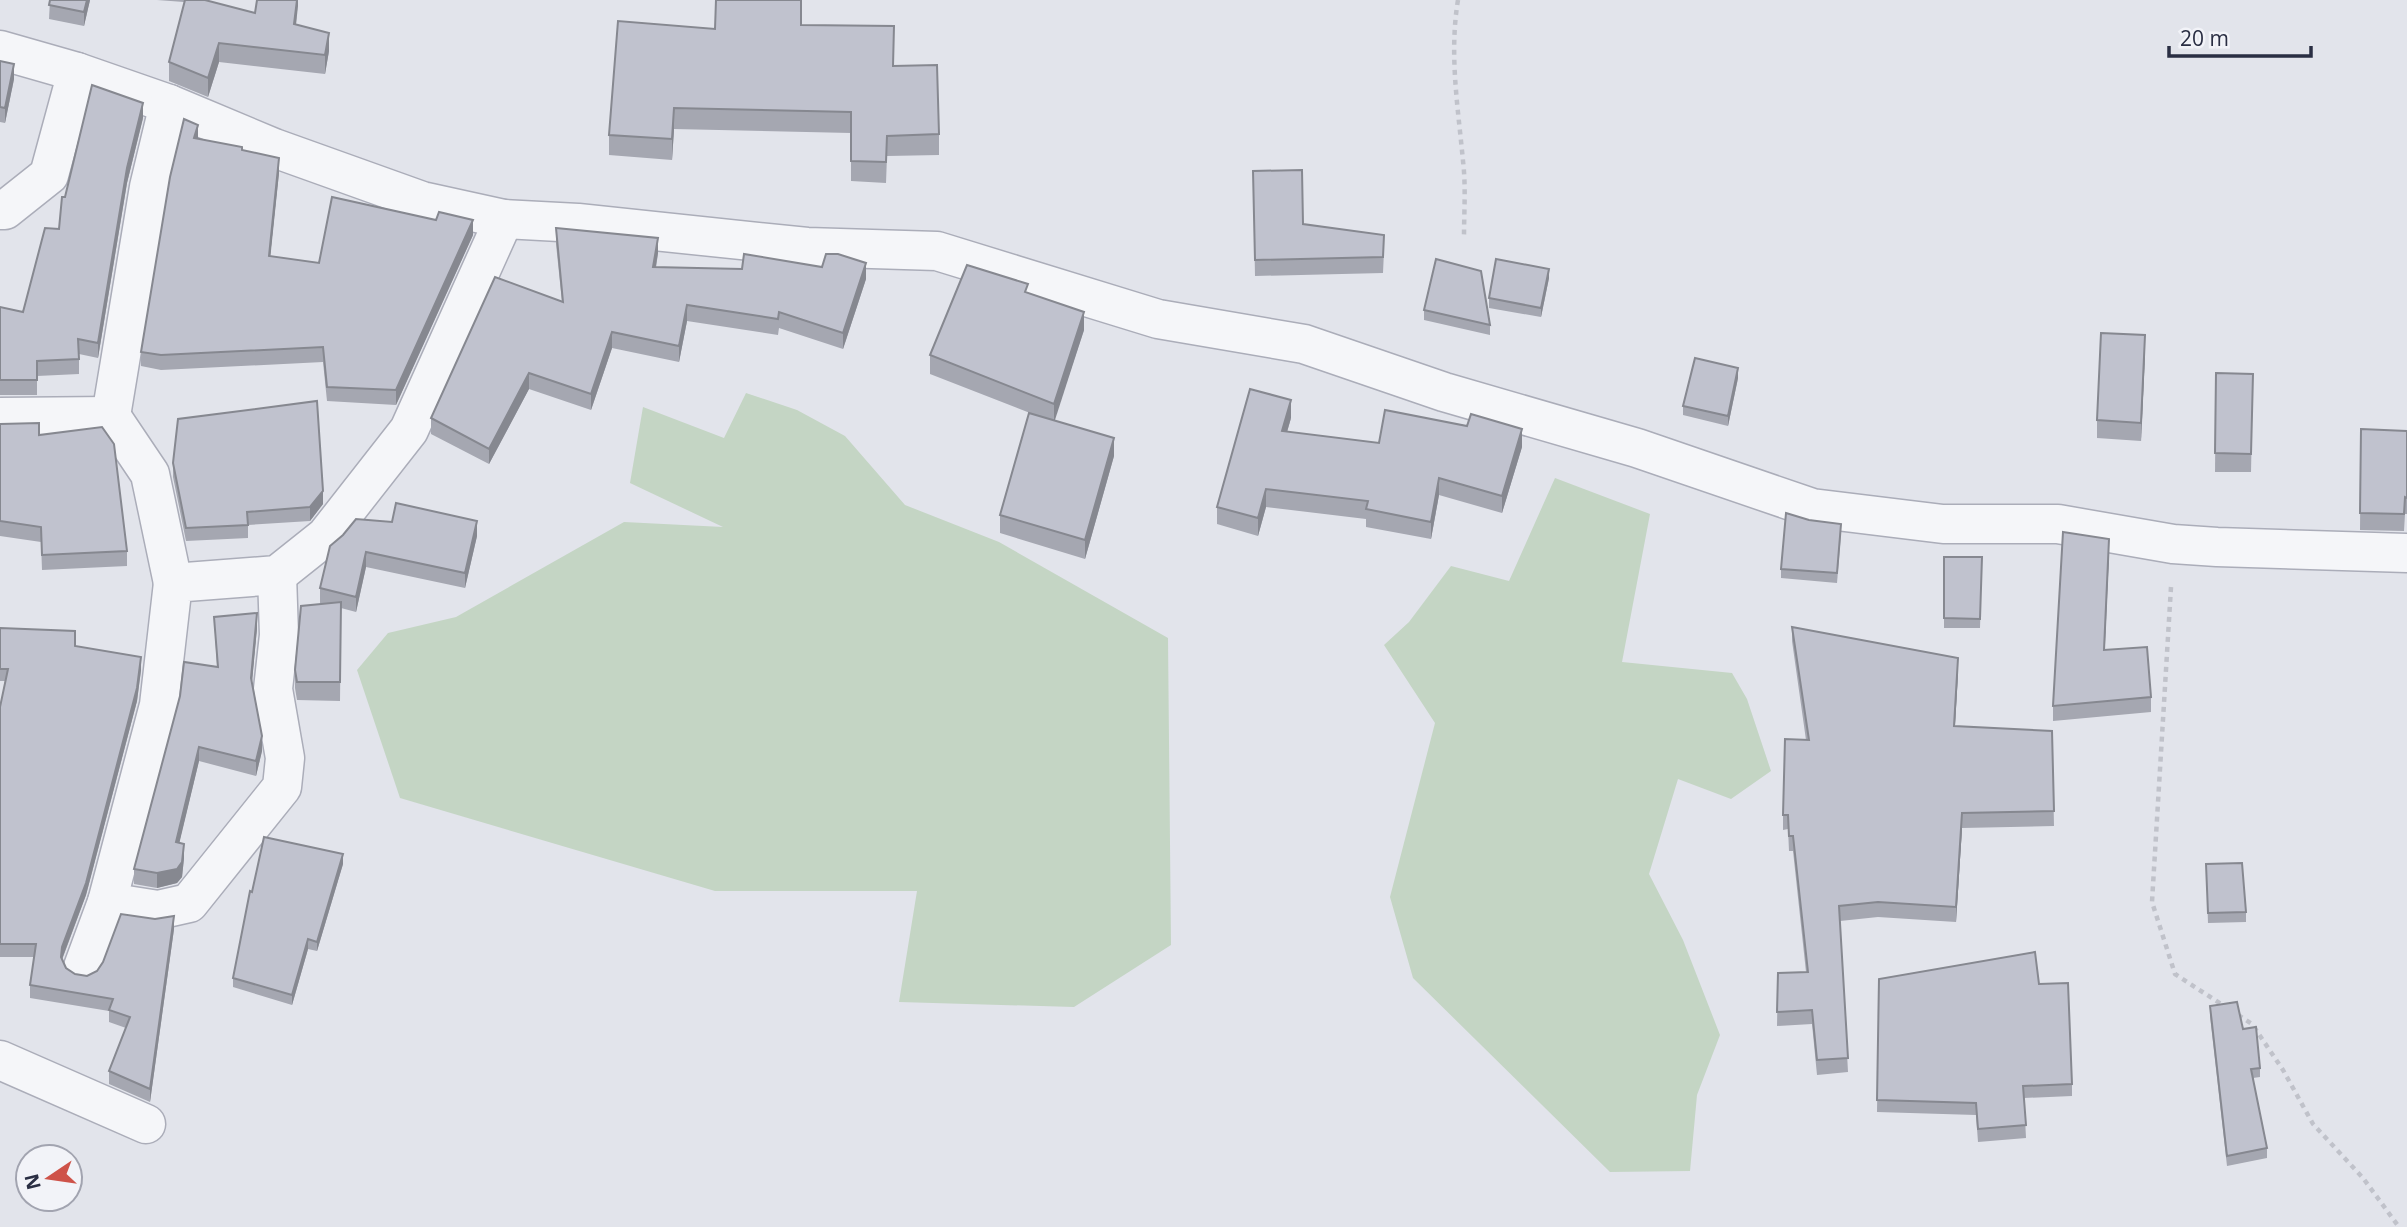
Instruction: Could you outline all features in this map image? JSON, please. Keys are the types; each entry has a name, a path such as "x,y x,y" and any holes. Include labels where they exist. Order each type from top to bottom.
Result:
{"street":[{"path":"0,50 76,72 169,104 274,148 422,201 504,219 578,223 807,247 937,250 1158,319 1304,344 1444,392 1637,448 1812,508 1943,524 2058,524 2173,544 2407,553"},
{"path":"0,210 5,210 49,175 76,72"},
{"path":"83,967 107,902 159,705 173,583 150,474 111,416 149,187 169,104"},
{"path":"173,583 277,575 326,536 409,430 504,219"},
{"path":"0,418 111,416"},
{"path":"107,902 158,910 189,903 282,787 285,758 273,689 279,635 277,575"},
{"path":"0,1060 146,1124"}],"path":[{"path":"1458,0 1453,28 1454,72 1464,165 1464,237"},
{"path":"2173,544 2152,902 2175,974 2252,1024 2283,1070 2313,1124 2364,1178 2399,1227"}],"green space":[{"path":"746,393 797,410 845,436 905,505 999,542 1168,638 1171,945 1074,1007 899,1002 917,891 715,891 400,798 357,670 388,633 456,617 624,522 723,527 630,483 643,407 724,438"},
{"path":"1555,478 1650,514 1622,662 1732,673 1747,699 1771,771 1731,799 1678,779 1649,874 1683,940 1720,1035 1697,1095 1690,1171 1610,1172 1413,978 1390,897 1435,723 1384,645 1409,622 1451,566 1509,581"}],"building":[{"path":"50,0 87,0 84,12 49,5"},
{"path":"185,0 205,0 255,13 257,0 297,0 294,24 329,33 325,55 219,43 208,78 169,62"},
{"path":"716,0 801,0 801,25 894,26 893,66 937,65 939,134 887,136 886,162 851,161 851,112 674,108 672,139 609,135 618,21 715,29"},
{"path":"0,61 14,64 5,108 0,107"},
{"path":"92,85 143,103 127,168 98,343 78,339 79,359 37,361 37,380 0,380 0,307 23,312 45,228 59,229 62,197 65,197"},
{"path":"184,119 198,125 194,138 242,147 242,150 279,158 269,256 319,263 332,197 436,220 439,212 473,220 396,390 327,387 323,347 161,355 141,352 170,177"},
{"path":"1302,170 1303,224 1384,235 1383,257 1255,260 1253,171"},
{"path":"556,228 658,238 653,267 742,269 744,254 822,267 826,254 838,254 866,263 843,333 779,312 778,319 687,305 679,346 612,332 591,394 529,373 489,449 431,418 495,277 563,302"},
{"path":"1436,259 1481,271 1490,325 1424,310"},
{"path":"1496,259 1549,269 1541,308 1489,298"},
{"path":"967,265 1028,284 1025,292 1084,312 1054,404 930,355"},
{"path":"2101,333 2145,335 2141,423 2097,420"},
{"path":"1695,358 1738,368 1728,416 1683,406"},
{"path":"2216,373 2253,374 2251,454 2215,453"},
{"path":"1250,389 1291,400 1282,431 1379,443 1385,410 1467,426 1471,414 1522,429 1502,496 1439,478 1431,522 1366,509 1368,501 1266,489 1258,518 1217,507"},
{"path":"317,401 323,491 310,507 247,512 248,525 186,528 173,463 178,419"},
{"path":"1029,413 1114,438 1085,540 1000,515"},
{"path":"39,423 39,435 102,427 114,444 127,551 42,555 41,527 0,521 0,424"},
{"path":"2361,429 2407,431 2407,498 2405,497 2404,514 2360,513"},
{"path":"396,503 477,521 465,573 366,552 356,597 320,588 330,546 356,519 392,522"},
{"path":"1786,513 1809,520 1841,524 1837,573 1781,569"},
{"path":"2063,532 2109,539 2104,650 2147,647 2151,697 2053,706"},
{"path":"1944,557 1982,557 1980,619 1944,618"},
{"path":"341,602 340,682 297,682 295,670 301,606"},
{"path":"257,613 251,678 262,736 256,761 199,747 176,842 184,844 182,862 177,869 157,873 134,869 180,696 184,662 218,667 214,617"},
{"path":"1792,627 1958,658 1954,726 2052,731 2054,811 1962,813 1956,907 1878,902 1839,906 1848,1058 1817,1060 1812,1010 1777,1012 1778,973 1808,972 1793,836 1789,836 1788,815 1783,815 1785,739 1809,740"},
{"path":"0,628 75,631 75,646 141,657 137,688 86,883 62,947 61,957 66,968 75,974 87,976 97,971 103,962 121,914 155,919 174,916 150,1089 109,1071 130,1017 109,1010 113,999 30,985 36,944 0,944 0,707 8,669 0,669"},
{"path":"264,837 343,854 317,942 308,939 292,995 233,978"},
{"path":"2242,863 2246,912 2208,913 2206,864"},
{"path":"2035,952 2039,984 2068,983 2072,1084 2023,1086 2026,1125 1978,1129 1976,1103 1877,1100 1879,979"},
{"path":"2237,1002 2243,1029 2256,1027 2260,1068 2251,1069 2267,1148 2227,1156 2210,1006"}]}
